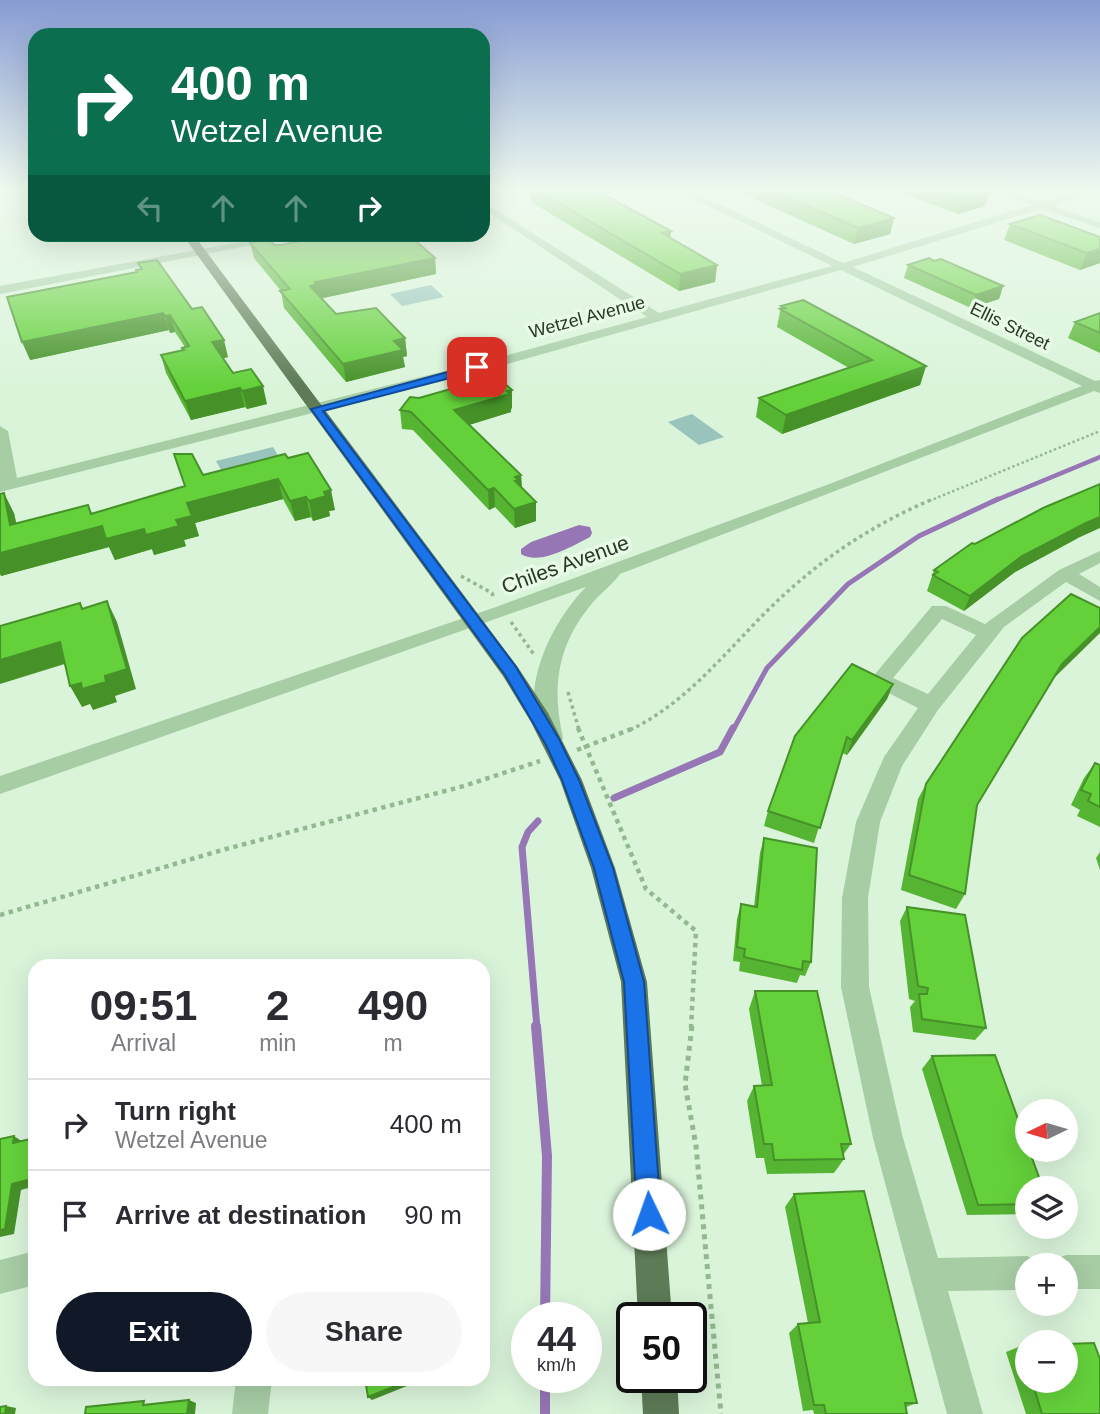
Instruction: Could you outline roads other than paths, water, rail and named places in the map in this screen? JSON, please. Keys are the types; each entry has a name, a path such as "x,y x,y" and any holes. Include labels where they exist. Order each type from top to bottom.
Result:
{"main road":[{"path":"201,254 474,621 510,671 554,743 604,868 634,982 654,1302"},
{"path":"660,1393 662,1414"}],"street":[{"path":"0,290 127,268 133,276 140,277 225,254"},
{"path":"559,254 658,318"},
{"name":"Ellis Street","path":"818,254 1098,386"},
{"name":"Wetzel Avenue","path":"5,485 316,409 658,318 884,254"},
{"name":"Chiles Avenue","path":"0,785 623,567 1098,386"},
{"path":"0,431 5,485"},
{"path":"965,1414 887,1138 855,987 855,898 868,822 892,763 931,705 997,622 1065,574 1100,556"},
{"path":"554,743 545,697 551,661 559,642 584,603 608,577 623,567"},
{"path":"1065,574 1100,595"},
{"path":"931,705 880,680 939,610 989,633"},
{"path":"0,1278 28,1270"},
{"path":"1078,1272 1100,1272"},
{"path":"926,1275 1015,1273"},
{"path":"250,1414 253,1386"}],"waterway":[{"path":"994,501 1100,457"},
{"path":"733,730 767,668 848,584 919,536 998,499"},
{"path":"614,798 720,752 733,728"},
{"path":"537,1028 522,847 528,832 538,821"},
{"path":"536,1026 547,1156 545,1302"},
{"path":"545,1393 545,1414"}]}
